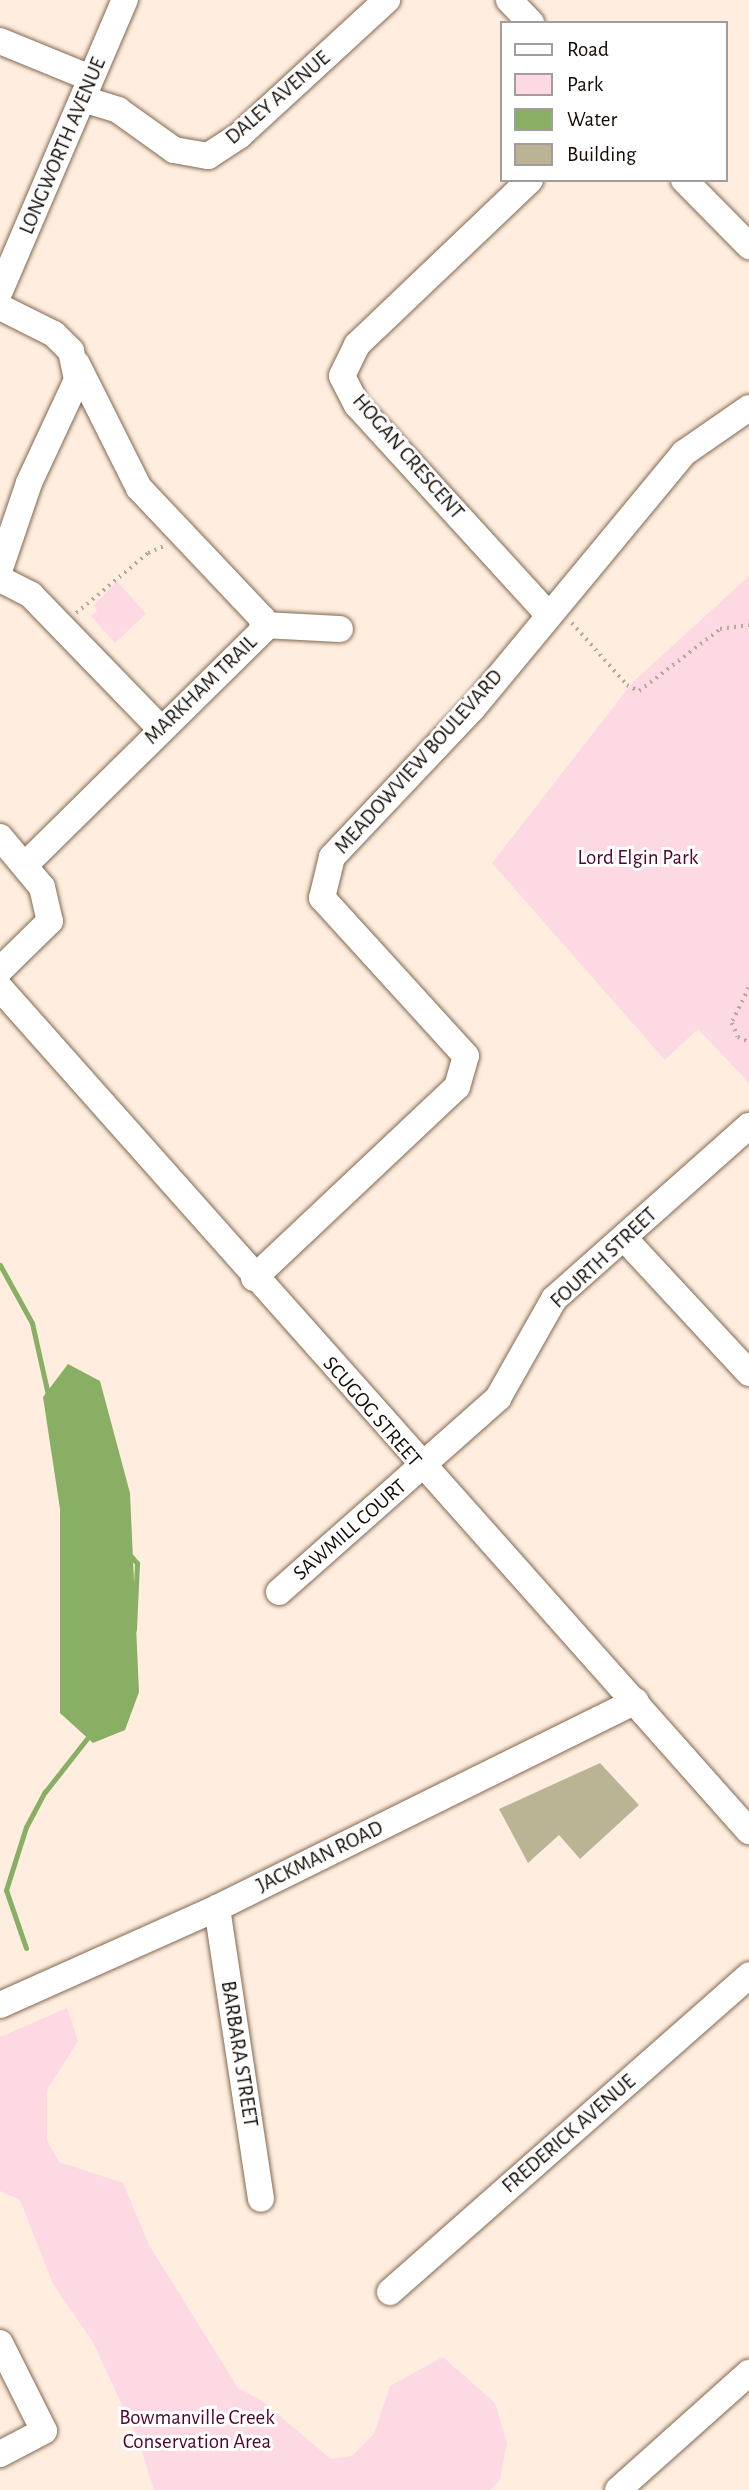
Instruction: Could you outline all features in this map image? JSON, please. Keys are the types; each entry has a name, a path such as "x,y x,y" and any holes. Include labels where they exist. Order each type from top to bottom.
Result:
{"street":[{"name":"LONGWORTH AVENUE","path":"0,291 125,0"},
{"name":"DALEY AVENUE","path":"87,89 174,150 208,156 240,135 387,0"},
{"path":"509,0 529,21"},
{"path":"0,41 87,89"},
{"name":"HOGAN CRESCENT","path":"528,182 357,345 342,376 357,405 560,618"},
{"path":"686,182 749,246"},
{"name":"MARKHAM TRAIL","path":"0,307 54,334 77,364 139,488 262,618 263,625 248,647 161,729 25,865"},
{"path":"0,568 29,483 77,380 77,364"},
{"name":"MEADOWVIEW BOULEVARD","path":"254,1278 457,1087 467,1056 322,898 332,857 560,618 684,453 749,408"},
{"path":"0,579 32,595 161,729"},
{"path":"263,625 340,629"},
{"path":"0,837 42,887 50,921 0,970"},
{"name":"SCUGOG STREET","path":"0,988 421,1467 636,1702 749,1831"},
{"name":"FOURTH STREET","path":"421,1467 498,1398 554,1299 749,1126"},
{"path":"624,1238 749,1373"},
{"name":"SAWMILL COURT","path":"279,1592 421,1467"},
{"name":"JACKMAN ROAD","path":"0,2005 217,1908 636,1702"},
{"name":"BARBARA STREET","path":"217,1908 261,2199"},
{"name":"FREDERICK AVENUE","path":"390,2292 749,1975"},
{"path":"0,2343 44,2431 0,2454"},
{"path":"618,2490 749,2373"}],"path":[{"path":"61,625 148,553 186,537"},
{"path":"560,618 627,685 639,691 720,629 749,625"},
{"path":"749,988 732,1023 738,1037 749,1042"}],"green space":[{"name":"Lord Elgin Park","path":"749,576 749,1083 698,1029 665,1060 492,863 633,682"},
{"path":"117,581 146,614 115,643 91,616 97,611 94,605"},
{"name":"Bowmanville Creek Conservation Area","path":"67,2008 78,2041 47,2090 47,2140 59,2162 123,2183 149,2245 238,2388 261,2400 331,2459 352,2456 374,2434 390,2386 443,2357 495,2403 507,2443 500,2479 491,2490 154,2490 139,2442 93,2342 53,2284 20,2200 0,2191 0,2037"}],"water":[{"path":"68,1364 100,1381 130,1493 139,1692 125,1730 93,1743 60,1713 60,1509 43,1397"}],"building":[{"path":"600,1763 639,1805 580,1859 559,1835 528,1863 499,1809"}],"waterway":[{"path":"0,1265 32,1323 49,1399"},
{"path":"130,1555 137,1563 134,1630"},
{"path":"26,1948 6,1890 26,1827 45,1792 92,1732"}]}
